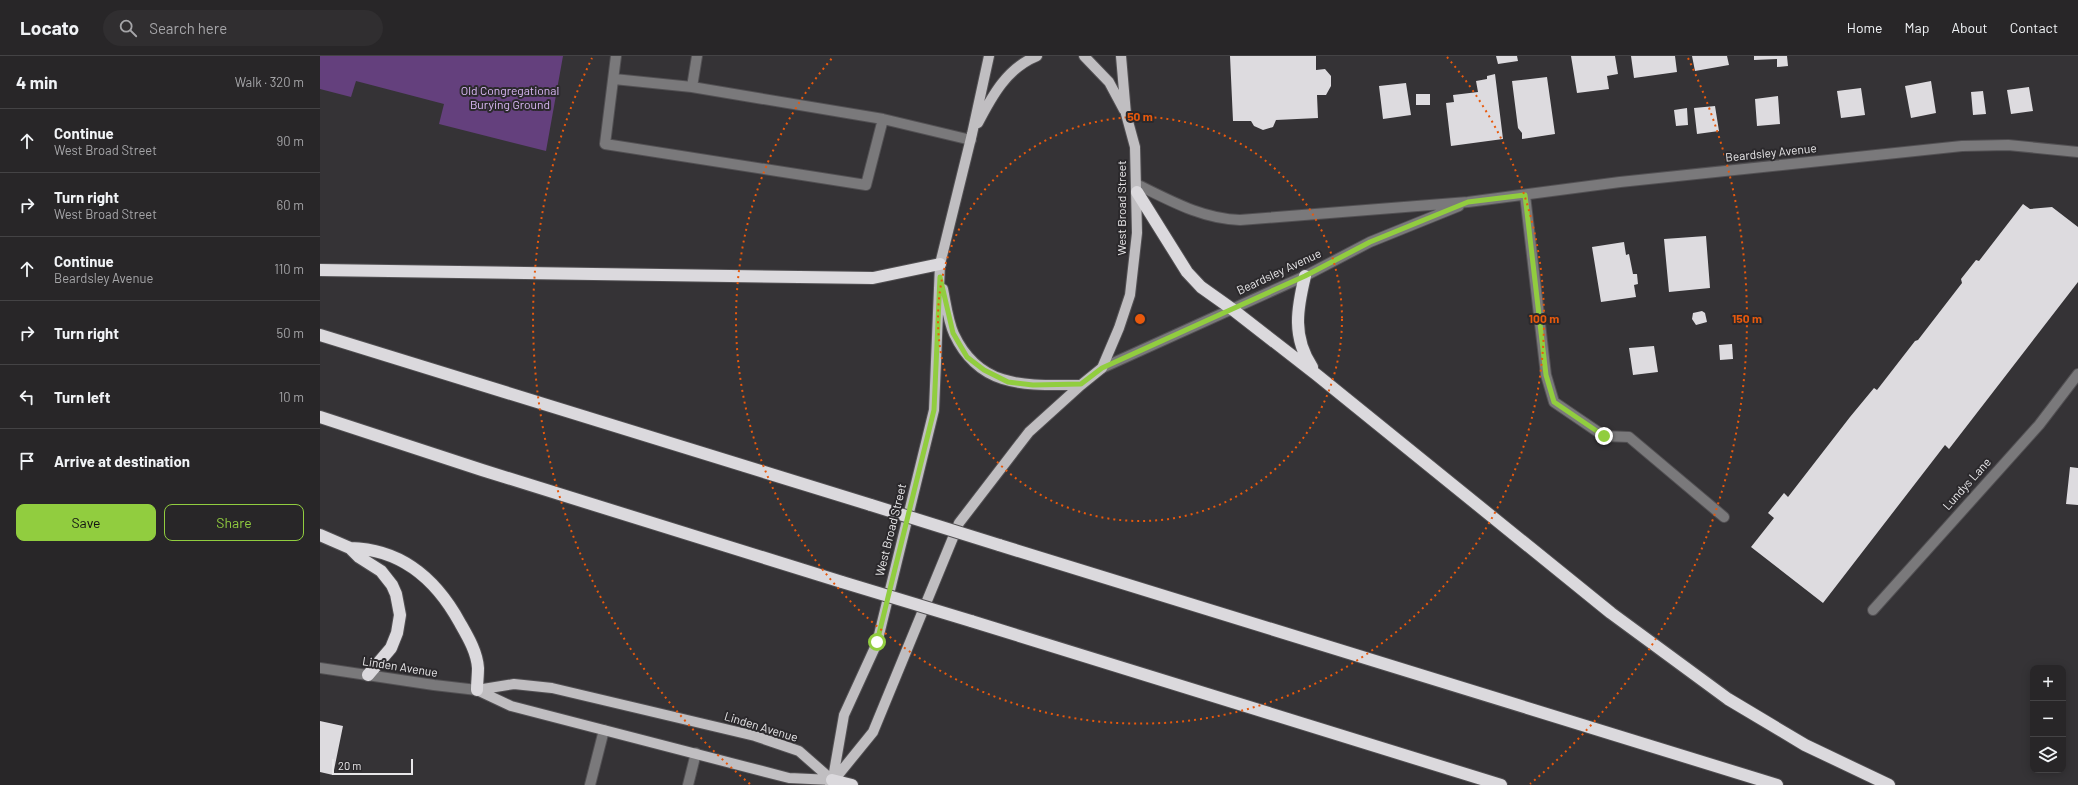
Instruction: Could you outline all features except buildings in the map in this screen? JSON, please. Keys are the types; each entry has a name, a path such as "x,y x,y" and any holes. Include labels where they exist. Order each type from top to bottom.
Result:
{"highway":[{"path":"1137,188 1187,272 1201,287 1232,309 1317,375 1611,613 1728,699 1805,745 1889,785"},
{"path":"320,270 874,278 940,264"},
{"path":"1305,276 1299,304 1298,339 1301,349 1317,375"},
{"path":"320,335 1778,785"},
{"path":"320,417 489,472 842,582 1501,785"},
{"path":"320,535 350,548 374,550 399,559 428,579 442,594 457,616 474,650 478,668 477,690"},
{"path":"350,548 359,557 373,565 387,577 392,585 398,604 399,624 391,648 368,675"},
{"path":"831,782 852,785"}],"main road":[{"name":"West Broad Street","path":"831,782 844,715 877,642 934,410 940,264 989,56"},
{"name":"West Broad Street","path":"971,137 988,103 1006,77 1018,66 1037,56"},
{"name":"West Broad Street","path":"1084,56 1109,82 1126,114"},
{"name":"West Broad Street","path":"831,782 873,732 959,523 1028,432 1081,384 1102,368 1119,328 1130,295 1137,233 1135,146 1126,114 1121,56"},
{"name":"West Broad Street","path":"940,277 953,333 967,357 984,370 1008,382 1033,385 1081,384"},
{"name":"Linden Avenue","path":"477,690 514,684 552,688 754,736 799,751 831,782"},
{"name":"Linden Avenue","path":"477,690 511,706 789,778 831,782"}],"street":[{"path":"616,56 604,144 866,185 883,119"},
{"path":"692,87 697,56"},
{"path":"614,79 692,87 883,119 971,137"},
{"name":"Beardsley Avenue","path":"1137,188 1187,209 1231,219 1468,202 1620,182 1962,146 2008,145 2078,152"},
{"path":"1525,195 1546,375 1554,402 1604,436 1629,437 1724,517"},
{"name":"Beardsley Avenue","path":"1102,368 1305,276 1370,242 1468,202"},
{"name":"Lundys Lane","path":"1873,610 2040,425 2078,374"},
{"name":"Linden Avenue","path":"320,668 477,690"},
{"path":"590,785 604,730"},
{"path":"688,785 696,753"}],"green space":[{"name":"Old Congregational Burying Ground","path":"320,56 563,56 546,151 439,124 444,104 356,81 351,97 320,89"}],"route":[{"path":"877,642 934,410 940,277 953,333 967,357 984,370 1008,382 1033,385 1081,384 1102,368 1305,276 1370,242 1468,202 1525,195 1546,375 1554,402 1604,436"}]}
